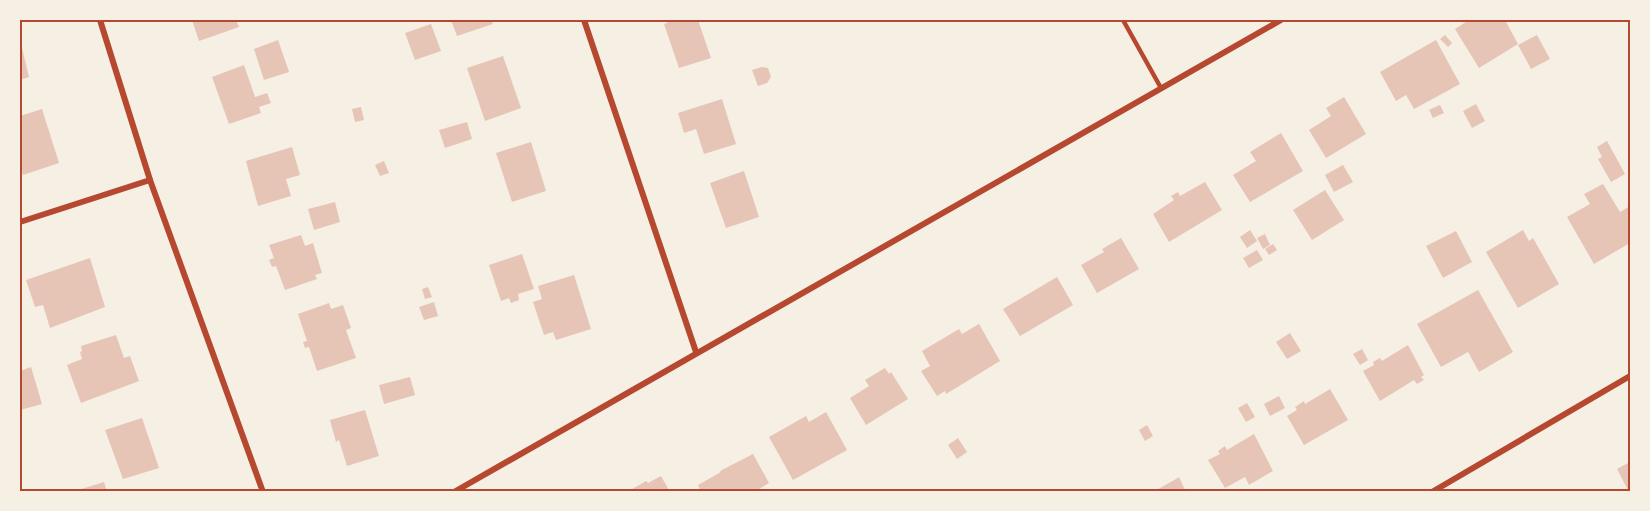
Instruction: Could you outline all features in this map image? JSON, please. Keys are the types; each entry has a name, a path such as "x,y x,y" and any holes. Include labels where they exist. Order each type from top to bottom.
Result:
{"street":[{"path":"100,20 150,180 263,492"},
{"path":"584,20 696,352"},
{"path":"454,492 1281,20"},
{"path":"20,222 150,180"},
{"path":"1432,492 1630,376"}],"lane":[{"path":"1123,20 1161,88"}],"building":[{"path":"192,20 236,20 239,27 199,41"},
{"path":"451,20 491,20 493,24 457,36"},
{"path":"666,20 698,20 711,58 679,68 664,24 667,23"},
{"path":"1469,20 1505,20 1518,44 1479,68 1455,29"},
{"path":"431,24 441,51 415,60 405,33"},
{"path":"1445,35 1452,43 1448,47 1440,39"},
{"path":"1537,35 1550,59 1531,69 1518,45"},
{"path":"20,40 29,77 20,80"},
{"path":"278,40 289,72 264,80 254,49"},
{"path":"1436,40 1460,84 1414,109 1406,95 1396,101 1380,72"},
{"path":"503,56 521,108 485,121 467,68"},
{"path":"244,65 255,97 267,93 271,103 259,107 261,113 229,124 212,77"},
{"path":"768,68 771,77 767,83 758,86 752,70"},
{"path":"1344,97 1366,134 1326,158 1309,130 1331,116 1326,108"},
{"path":"722,99 736,144 704,154 696,129 684,133 678,113"},
{"path":"1476,104 1485,121 1472,128 1463,111"},
{"path":"1440,105 1444,113 1433,118 1429,110"},
{"path":"361,107 364,120 355,122 352,109"},
{"path":"42,109 59,163 23,175 20,163 20,116"},
{"path":"467,122 472,139 445,148 439,130"},
{"path":"1281,133 1303,171 1250,202 1233,175 1256,161 1250,152"},
{"path":"1607,141 1625,174 1611,182 1598,159 1602,157 1597,147"},
{"path":"531,142 546,191 512,202 496,153"},
{"path":"292,147 300,175 286,179 291,196 258,206 246,161"},
{"path":"384,161 389,173 380,176 375,165"},
{"path":"1343,165 1353,182 1334,192 1325,175"},
{"path":"744,171 759,217 726,228 710,183"},
{"path":"1205,182 1222,210 1169,242 1153,214 1174,200 1171,196 1178,192 1180,196"},
{"path":"1603,184 1620,212 1630,206 1630,243 1594,264 1567,217 1590,204 1584,194"},
{"path":"1325,190 1344,220 1312,240 1293,210"},
{"path":"335,202 340,222 314,230 308,209"},
{"path":"1250,230 1257,241 1247,248 1240,237"},
{"path":"1523,230 1529,241 1533,238 1559,284 1518,308 1486,252"},
{"path":"1456,231 1472,262 1443,278 1426,246"},
{"path":"1265,234 1270,245 1263,249 1257,238"},
{"path":"301,235 305,246 313,243 322,273 315,275 317,279 285,290 276,266 272,267 269,260 274,258 269,245"},
{"path":"1121,238 1139,269 1097,293 1081,265 1104,252 1102,249"},
{"path":"1273,244 1277,250 1269,255 1265,249"},
{"path":"1257,250 1263,260 1249,268 1243,258"},
{"path":"522,254 534,289 518,294 519,300 511,303 509,298 501,301 489,265"},
{"path":"90,258 105,307 50,328 43,305 35,307 26,280"},
{"path":"574,275 591,329 556,340 553,332 544,335 533,302 542,299 538,286"},
{"path":"1057,277 1073,305 1020,336 1003,309"},
{"path":"428,287 432,297 425,299 422,289"},
{"path":"1478,290 1513,352 1479,372 1468,352 1441,367 1417,324"},
{"path":"434,302 438,316 424,320 419,307"},
{"path":"329,303 331,309 343,305 351,328 346,330 356,358 317,371 309,347 305,348 303,342 307,341 298,314"},
{"path":"979,324 1000,361 946,394 945,391 937,396 921,371 930,366 922,351 959,329 962,334"},
{"path":"1290,333 1301,351 1287,359 1276,342"},
{"path":"116,335 124,358 130,356 139,381 81,403 67,365 82,359 81,346"},
{"path":"1408,345 1424,375 1421,377 1424,380 1417,384 1414,380 1380,401 1363,371 1374,365 1373,362 1380,358 1382,361"},
{"path":"1362,349 1368,360 1360,365 1353,354"},
{"path":"31,367 42,404 20,410 20,371"},
{"path":"885,368 889,374 891,372 908,399 866,425 850,398 869,386 865,380"},
{"path":"410,377 415,395 384,404 379,385"},
{"path":"1330,389 1348,420 1304,445 1287,416 1297,410 1295,407 1304,401 1305,404"},
{"path":"1279,396 1285,408 1270,416 1264,404"},
{"path":"1247,403 1255,417 1246,422 1238,408"},
{"path":"365,410 379,456 347,466 339,440 336,442 330,420"},
{"path":"826,412 847,450 793,480 769,437 806,416 809,422"},
{"path":"142,418 159,468 123,479 105,430"},
{"path":"1147,425 1153,436 1145,441 1139,430"},
{"path":"1254,434 1273,471 1249,485 1245,477 1225,488 1208,460 1220,454 1218,451 1225,446 1227,450"},
{"path":"958,438 967,452 957,459 948,445"},
{"path":"753,454 769,483 754,492 701,492 698,485"},
{"path":"1630,462 1630,492 1629,492 1617,469"},
{"path":"661,476 670,492 627,492 646,481 648,483"},
{"path":"1179,477 1186,492 1153,492 1176,479"},
{"path":"104,482 107,492 75,492 75,491"}]}
